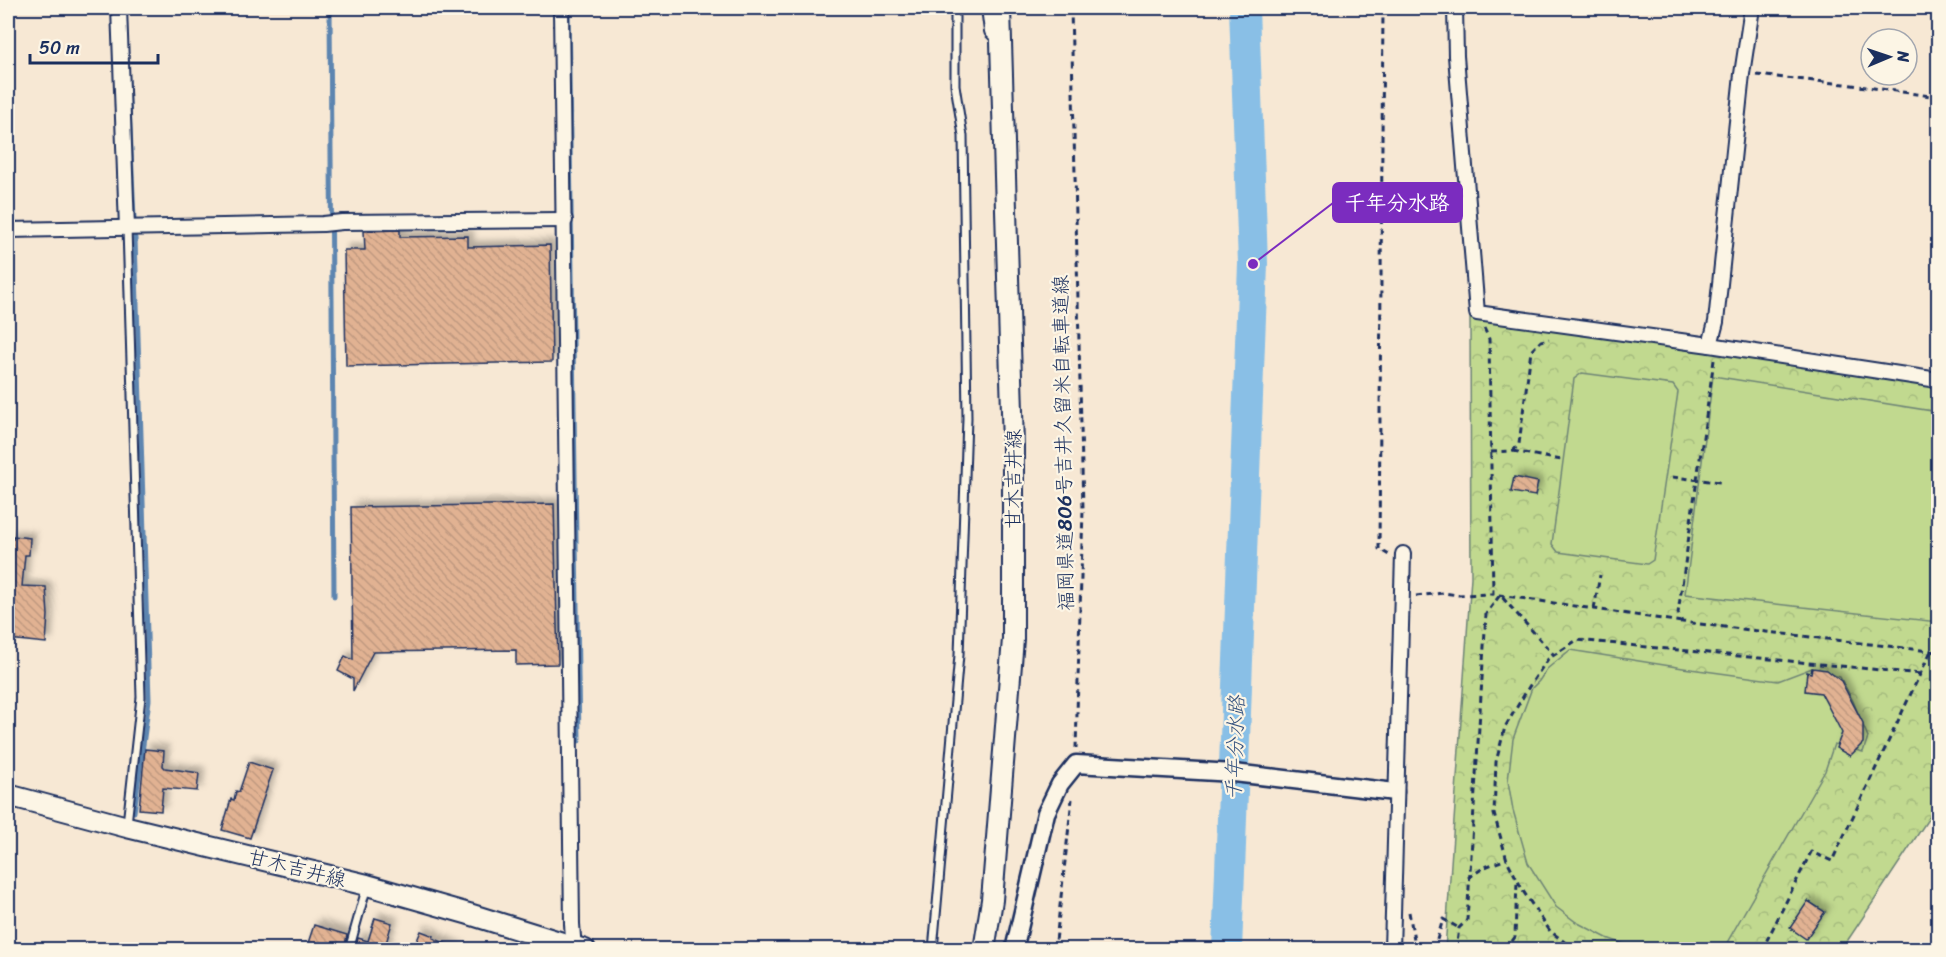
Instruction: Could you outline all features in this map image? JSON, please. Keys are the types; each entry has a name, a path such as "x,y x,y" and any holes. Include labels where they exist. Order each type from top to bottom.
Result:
{"main road":[{"name":"甘木吉井線","path":"984,950 992,900 1013,639 1013,445 1000,8"},
{"name":"甘木吉井線","path":"8,795 127,827 367,885 470,914 577,949"}],"street":[{"path":"119,8 127,228"},
{"path":"561,8 572,900 577,949"},
{"path":"989,8 992,31 1001,38"},
{"path":"1455,8 1456,56 1477,313 1712,352 1938,380"},
{"path":"1712,352 1742,74 1752,8"},
{"path":"8,231 342,222 565,220"},
{"path":"1392,950 1403,558"},
{"path":"1014,950 1046,813 1060,784 1076,764 1234,773 1395,792"}],"lane":[{"path":"933,950 959,655 967,418 963,136 955,85 955,8"},
{"path":"127,228 141,697 127,827"},
{"path":"349,950 367,885"}],"path":[{"name":"福岡県道806号吉井久留米自転車道線","path":"1071,8 1083,509 1076,764"},
{"path":"1383,8 1379,549 1403,558"},
{"path":"1742,74 1938,96"},
{"path":"1477,313 1489,339 1493,594"},
{"path":"1513,451 1519,444 1531,351 1541,341 1554,338"},
{"path":"1682,622 1678,613 1712,352"},
{"path":"1491,452 1513,451 1562,460"},
{"path":"1672,477 1720,482"},
{"path":"1594,609 1600,575"},
{"path":"1402,596 1443,593 1493,594 1682,622 1938,652"},
{"path":"1500,595 1554,655"},
{"path":"1456,950 1459,928 1467,920 1486,614 1500,595"},
{"path":"1575,950 1550,931 1523,891 1507,859 1494,814 1496,762 1505,727 1548,659 1577,640 1921,674"},
{"path":"1762,950 1811,852 1832,861 1931,651"},
{"path":"1054,950 1072,799"},
{"path":"1468,878 1485,867 1507,859"},
{"path":"1506,950 1515,937 1517,879"},
{"path":"1434,950 1443,919 1459,928"}],"green space":[{"path":"1470,316 1938,385 1938,804 1842,949 1445,950 1471,577"},
{"path":"1582,373 1673,385 1678,392 1653,560 1647,564 1558,552 1552,544 1574,379"},
{"path":"1713,376 1938,412 1938,622 1685,594"},
{"path":"1570,650 1778,681 1812,668 1840,677 1853,701 1868,737 1863,752 1834,744 1825,771 1725,946 1720,950 1638,949 1607,938 1576,922 1556,907 1528,863 1513,810 1508,781 1513,739 1532,688 1547,669"}],"building":[{"path":"400,230 400,237 468,236 468,247 550,245 552,362 346,366 344,250 365,250 364,231"},
{"path":"1514,477 1538,482 1535,496 1511,492"},
{"path":"554,504 558,664 516,665 516,650 373,652 353,691 353,679 338,671 345,656 353,660 351,507"},
{"path":"13,536 30,538 29,555 25,555 22,586 46,587 48,615 46,643 8,639 8,538 13,539"},
{"path":"1812,668 1827,670 1841,681 1863,723 1863,743 1850,756 1836,748 1842,733 1821,693 1805,691 1807,672 1811,673"},
{"path":"145,749 164,751 163,766 165,768 199,773 197,791 163,788 161,811 139,809"},
{"path":"249,762 273,770 250,838 222,830 231,799 234,800 236,791 239,792"},
{"path":"1808,901 1825,912 1806,939 1790,928"},
{"path":"375,918 392,923 384,950 355,950 358,938 368,941"},
{"path":"314,925 347,935 344,950 318,950 307,946"},
{"path":"421,931 434,936 433,938 460,950 413,950"}],"waterway":[{"path":"330,8 334,596"},
{"path":"568,8 579,741"},
{"name":"千年分水路","path":"1227,950 1253,264 1244,8"},
{"path":"128,80 134,219"},
{"path":"134,812 149,700 135,238"}],"place":[{"name":"千年分水路","path":"1253,264"}]}
